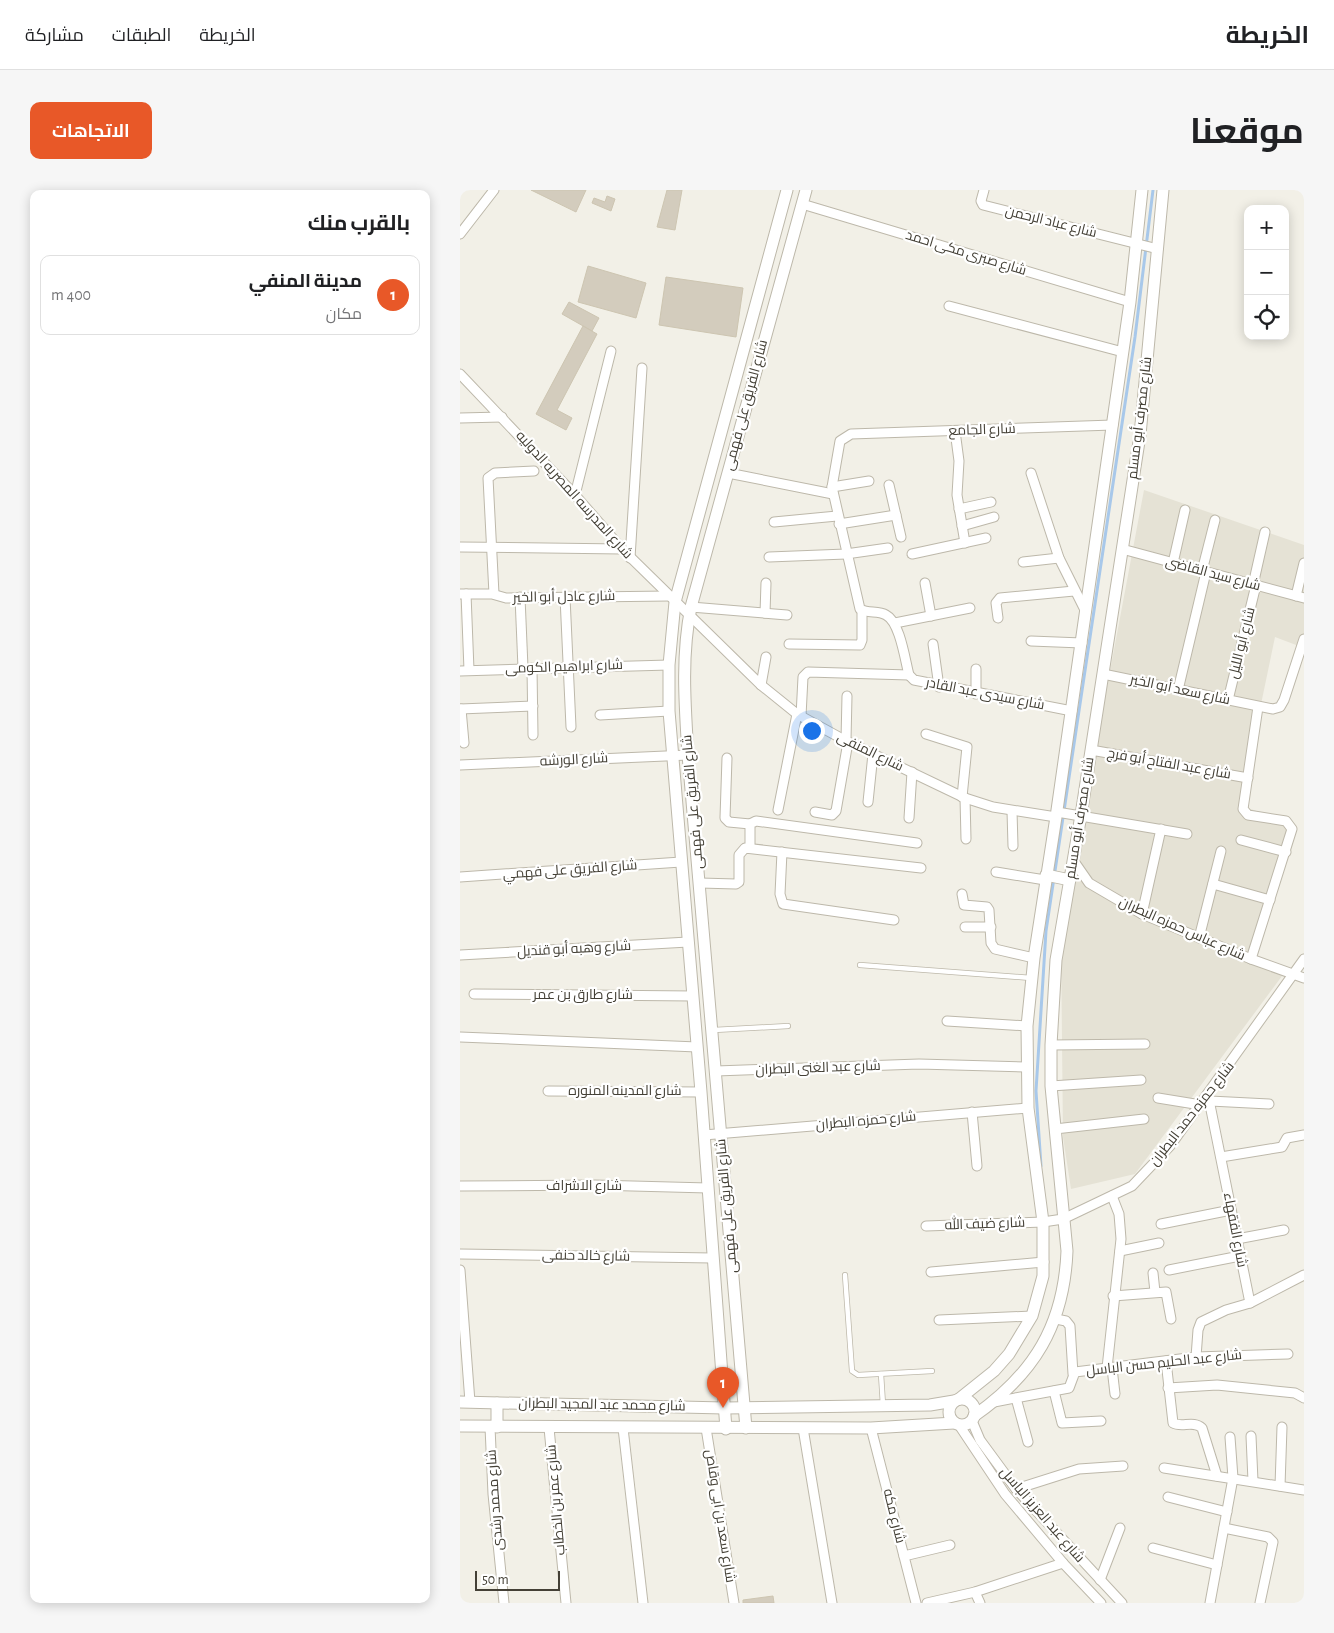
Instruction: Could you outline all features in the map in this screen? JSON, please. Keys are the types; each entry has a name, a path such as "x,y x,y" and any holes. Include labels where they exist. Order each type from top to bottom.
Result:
{"street":[{"path":"460,234 494,190"},
{"name":"شارع الفريق على فهمى","path":"726,1429 701,1092 672,756 668,665 672,599 787,190"},
{"name":"شارع الفريق على فهمى","path":"746,1428 684,693 690,611 806,190"},
{"name":"شارع عباد الرحمن","path":"984,190 980,201 983,205 1136,243"},
{"name":"شارع مصرف أبو مسلم","path":"956,1400 977,1386 1004,1360 1022,1336 1032,1316 1041,1290 1044,1262 1043,1222 1028,1108 1026,1068 1027,1026 1034,958 1057,814 1130,302 1142,190"},
{"name":"شارع مصرف أبو مسلم","path":"973,1419 1010,1388 1032,1362 1056,1319 1066,1274 1067,1251 1051,1086 1050,1045 1056,960 1082,815 1140,435 1163,190"},
{"name":"شارع صبرى مكى احمد","path":"802,204 1130,302"},
{"path":"1136,243 1158,248"},
{"path":"949,306 1122,352"},
{"path":"575,496 611,351"},
{"path":"630,558 642,368"},
{"name":"شارع المدرسه المصريه الدوليه","path":"460,374 575,496 630,558 672,599 690,611"},
{"path":"460,418 502,417"},
{"name":"شارع الجامع","path":"832,491 840,441 851,434 1113,425"},
{"path":"955,431 959,461 957,495 965,543"},
{"path":"494,594 488,478 495,473 534,471"},
{"path":"728,473 832,491 869,481"},
{"path":"1031,473 1059,558 1086,612"},
{"path":"889,485 901,537"},
{"path":"789,644 860,645 862,643 862,611 846,554 832,491"},
{"path":"960,509 991,502"},
{"path":"1173,563 1185,510"},
{"path":"774,522 838,520 896,515"},
{"path":"962,526 994,517"},
{"path":"1178,690 1215,520"},
{"name":"شارع أبو الليل","path":"1228,700 1265,532"},
{"path":"912,554 986,538"},
{"path":"460,547 622,549"},
{"path":"769,557 846,554 888,548"},
{"name":"شارع سيد القاضى","path":"1122,549 1300,597"},
{"path":"1023,562 1059,558"},
{"path":"1300,597 1304,563"},
{"path":"765,613 766,583"},
{"path":"925,583 931,616"},
{"path":"998,618 996,603 1000,598 1074,591"},
{"path":"463,594 465,670"},
{"name":"شارع عادل أبو الخير","path":"463,594 494,594 503,598 672,599"},
{"path":"565,597 571,727"},
{"path":"520,598 533,706 533,735"},
{"path":"862,611 881,612 895,623 970,608"},
{"path":"690,611 787,615"},
{"name":"شارع المنفى","path":"690,611 761,685 799,715 847,741 964,798 1012,811 1082,815 1187,834"},
{"name":"شارع سيدى عبد القادر","path":"895,623 909,676 922,683 1072,711"},
{"path":"1300,664 1304,639"},
{"path":"1031,640 1082,643"},
{"path":"933,644 939,687"},
{"path":"761,685 766,657"},
{"name":"شارع سعد أبو الخير","path":"1103,674 1273,710 1280,707 1300,664"},
{"name":"شارع ابراهيم الكومى","path":"465,670 668,665"},
{"path":"976,669 976,694"},
{"path":"778,810 799,715 803,677 808,672 909,676"},
{"path":"815,812 832,815 836,812 847,741 847,696"},
{"path":"464,743 461,709 533,706"},
{"path":"1250,959 1292,834 1290,825 1286,821 1245,813 1243,805 1258,707"},
{"path":"600,715 669,711"},
{"path":"926,734 967,747 964,798 966,839"},
{"name":"شارع عبد الفتاح أبو فرج","path":"1092,750 1248,778"},
{"path":"868,802 873,754"},
{"name":"شارع الورشه","path":"460,766 688,755"},
{"path":"727,758 725,818 729,822 750,824 756,821 917,843"},
{"path":"909,818 912,772"},
{"path":"1012,811 1013,846"},
{"path":"750,824 750,848"},
{"path":"1142,914 1160,829"},
{"path":"1241,840 1286,852"},
{"path":"683,886 736,884 739,879 741,851 745,848 921,868"},
{"path":"1199,938 1221,851"},
{"path":"782,852 780,894 783,904 894,920"},
{"name":"شارع عباس حمزه البطران","path":"1073,860 1088,883 1142,914 1250,959 1304,978"},
{"name":"شارع الفريق على فهمي","path":"460,877 681,862"},
{"path":"996,872 1070,880"},
{"path":"1213,884 1270,900"},
{"path":"962,894 964,905 986,907 989,910 991,943 996,949 1034,958"},
{"path":"965,928 991,927"},
{"name":"شارع وهبه أبو قنديل","path":"460,956 688,942"},
{"name":"شارع حمزه حمد البطران","path":"1043,1222 1063,1219 1132,1186 1153,1166 1206,1100 1304,959"},
{"name":"شارع طارق بن عمر","path":"474,994 693,996"},
{"path":"946,1021 1027,1026"},
{"path":"460,1037 697,1047"},
{"path":"1050,1045 1145,1044"},
{"name":"شارع عبد الغنى البطران","path":"716,1071 920,1064 1026,1068"},
{"path":"1051,1086 1141,1080"},
{"name":"شارع المدينه المنوره","path":"548,1091 701,1092"},
{"path":"1158,1098 1269,1104"},
{"name":"شارع الفقهاء","path":"1206,1100 1221,1157 1250,1303"},
{"name":"شارع حمزه البطران","path":"704,1135 1028,1108"},
{"path":"972,1112 977,1166"},
{"path":"1055,1129 1144,1119"},
{"path":"1221,1157 1282,1147 1287,1138 1304,1135"},
{"name":"شارع الاشراف","path":"460,1186 595,1185 708,1188"},
{"path":"1112,1196 1121,1227 1120,1251 1113,1296 1110,1368 1115,1394"},
{"path":"1161,1224 1231,1210"},
{"name":"شارع ضيف الله","path":"926,1226 1043,1222"},
{"path":"1237,1239 1284,1230"},
{"path":"1120,1251 1159,1243"},
{"name":"شارع خالد حنفى","path":"460,1254 712,1258"},
{"path":"1169,1270 1240,1256"},
{"path":"931,1272 1044,1262"},
{"path":"460,1270 465,1402"},
{"path":"1153,1273 1155,1292"},
{"path":"1196,1357 1198,1330 1201,1322 1226,1310 1250,1303 1304,1274"},
{"path":"1113,1296 1167,1292 1171,1319"},
{"path":"939,1320 1032,1316"},
{"path":"1056,1319 1066,1321 1070,1326 1073,1374"},
{"name":"شارع عبد الحليم حسن الباسل","path":"994,1402 1069,1388 1073,1374 1196,1357 1288,1354"},
{"path":"1166,1361 1172,1419 1177,1425 1196,1424 1202,1428 1216,1476"},
{"path":"1168,1388 1217,1385 1295,1393 1304,1398"},
{"path":"1054,1392 1062,1424 1101,1422"},
{"path":"1016,1398 1028,1442"},
{"path":"956,1400 970,1401 974,1405 973,1419 956,1424 949,1414 949,1409 956,1400"},
{"name":"شارع محمد عبد المجيد البطران","path":"465,1402 744,1408 930,1405 956,1400"},
{"path":"494,1427 497,1403"},
{"name":"شارع عبد العزيز الباسل","path":"973,1419 980,1440 1016,1489 1122,1603"},
{"name":"شارع محمد عبد المجيد البطران","path":"460,1426 726,1429 871,1428 956,1424"},
{"name":"شارع عبد العزيز الباسل","path":"956,1424 1005,1494 1100,1603"},
{"name":"شارع محمد رشدى","path":"494,1427 493,1494 504,1603"},
{"path":"1280,1486 1282,1427"},
{"name":"شارع عمر بن الخطاب","path":"549,1428 566,1603"},
{"path":"624,1428 643,1603"},
{"name":"شارع سعد بن ابى وقاص","path":"706,1428 734,1603"},
{"path":"803,1428 832,1603"},
{"name":"شارع مكه","path":"871,1428 916,1603"},
{"path":"1251,1436 1252,1481"},
{"path":"1210,1603 1233,1478 1230,1437"},
{"path":"1016,1489 1079,1469 1123,1466"},
{"path":"1164,1468 1304,1490"},
{"path":"1168,1497 1227,1512"},
{"path":"1100,1580 1120,1528"},
{"path":"1224,1528 1268,1537 1273,1542 1260,1603"},
{"path":"904,1556 950,1545"},
{"path":"1153,1548 1217,1565"},
{"path":"927,1603 975,1592 1064,1563"},
{"path":"975,1592 980,1603"}],"lane":[{"path":"860,965 1032,978"},
{"path":"712,1030 788,1026"},
{"path":"845,1275 850,1367 858,1375 932,1371"},
{"path":"881,1374 883,1406"}],"shaded area":[{"path":"1144,490 1304,545 1304,648 1275,637 1240,805 1292,824 1250,962 1282,976 1135,1174 1071,1189 1063,1137 1061,943 1073,868"}],"building":[{"path":"531,190 586,190 576,212"},
{"path":"667,190 682,190 675,230 657,227"},
{"path":"607,196 615,199 611,211 592,203 594,198 605,202"},
{"path":"588,266 646,283 636,318 578,302"},
{"path":"666,277 743,288 736,337 659,325"},
{"path":"569,302 599,318 592,331 562,314"},
{"path":"583,326 597,334 557,410 572,418 566,430 536,414"},
{"path":"773,1596 774,1603 743,1603 743,1600"}],"waterway":[{"path":"1041,1166 1036,1091 1046,931 1135,337 1153,190"}],"place":[{"name":"مدينة المنفي","path":"723,1408"}]}
